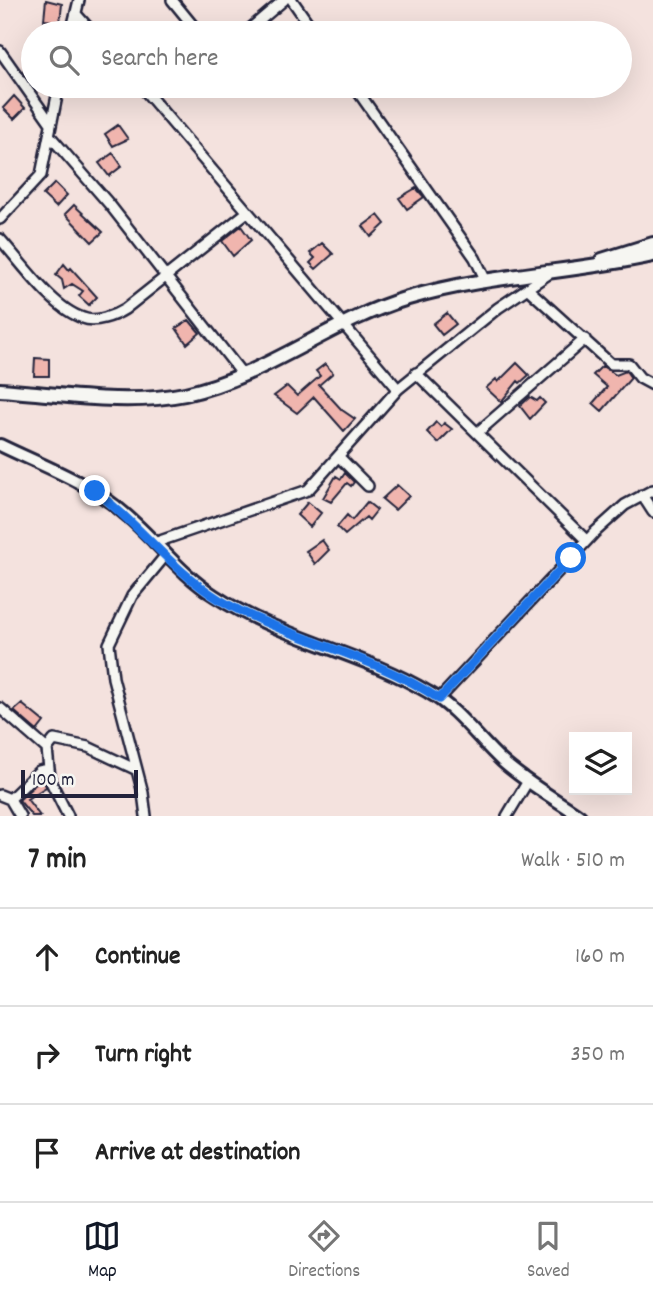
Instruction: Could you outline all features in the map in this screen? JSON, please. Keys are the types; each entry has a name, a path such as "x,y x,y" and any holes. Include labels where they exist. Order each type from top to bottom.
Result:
{"main road":[{"path":"586,267 622,252 653,244"},
{"path":"0,390 158,398 188,393 243,375 369,311 412,297 486,281 653,255"}],"street":[{"path":"74,21 79,0"},
{"path":"172,0 189,21"},
{"path":"259,21 284,0"},
{"path":"292,0 307,21"},
{"path":"76,14 82,21"},
{"path":"0,51 21,81"},
{"path":"33,98 50,122"},
{"path":"0,219 40,178 56,98"},
{"path":"151,98 246,214 398,389"},
{"path":"362,98 475,258 486,281"},
{"path":"50,136 166,276 243,375"},
{"path":"0,239 60,304 81,318 115,315 246,214"},
{"path":"154,543 300,494 313,486 398,389 527,288 552,272"},
{"path":"527,288 613,366 625,362 640,378 653,385"},
{"path":"477,433 584,340"},
{"path":"416,373 586,540"},
{"path":"0,445 95,491 125,513 166,556 202,587 232,606 400,677 439,699 503,762 580,816"},
{"path":"340,458 368,486"},
{"path":"439,699 586,540 618,511 653,490"},
{"path":"642,495 653,512"},
{"path":"146,816 113,678 109,644 132,596 166,556"},
{"path":"0,708 47,749"},
{"path":"68,816 51,782 47,749 52,741 57,739 88,747 137,770"},
{"path":"10,799 39,771 49,769"},
{"path":"507,816 528,781"},
{"path":"0,795 10,799 20,816"}],"building":[{"path":"46,0 62,4 60,21 44,20"},
{"path":"14,96 25,108 14,119 3,108"},
{"path":"118,125 128,139 113,146 105,134"},
{"path":"113,153 122,166 109,176 99,163"},
{"path":"55,183 67,195 56,207 43,195"},
{"path":"416,188 424,197 407,209 399,198"},
{"path":"74,205 103,232 92,242 65,214"},
{"path":"378,215 385,224 371,237 363,226"},
{"path":"241,226 251,240 233,256 222,241"},
{"path":"322,243 333,254 316,269 310,263 315,258 310,253"},
{"path":"64,264 69,270 71,268 97,297 89,305 79,296 83,291 72,284 64,289 62,280 56,275"},
{"path":"447,313 456,324 442,335 433,324"},
{"path":"189,320 200,333 187,344 176,328"},
{"path":"35,358 49,359 49,376 34,376"},
{"path":"517,363 529,375 520,383 518,381 501,402 486,388 496,379 498,382"},
{"path":"325,364 333,373 319,385 342,410 355,419 344,431 314,397 297,413 274,396 287,386 297,396 320,376 316,371"},
{"path":"602,366 616,375 626,371 631,378 602,411 593,403 607,387 593,375"},
{"path":"530,397 537,401 540,398 545,403 530,419 520,406"},
{"path":"436,422 441,427 444,423 452,429 438,443 427,432"},
{"path":"345,473 354,482 351,486 347,483 331,502 323,498 336,476 341,479"},
{"path":"397,485 409,496 395,510 382,499"},
{"path":"308,502 321,513 310,527 297,515"},
{"path":"367,502 377,510 369,520 366,517 345,535 337,527 347,515 352,520"},
{"path":"322,540 329,550 315,564 306,551"},
{"path":"22,704 44,722 37,731 14,711"},
{"path":"43,777 46,787 27,799 40,816 32,816 19,800"}],"route":[{"path":"95,491 125,513 179,569 220,600 269,624 400,677 439,699 571,558"}]}
